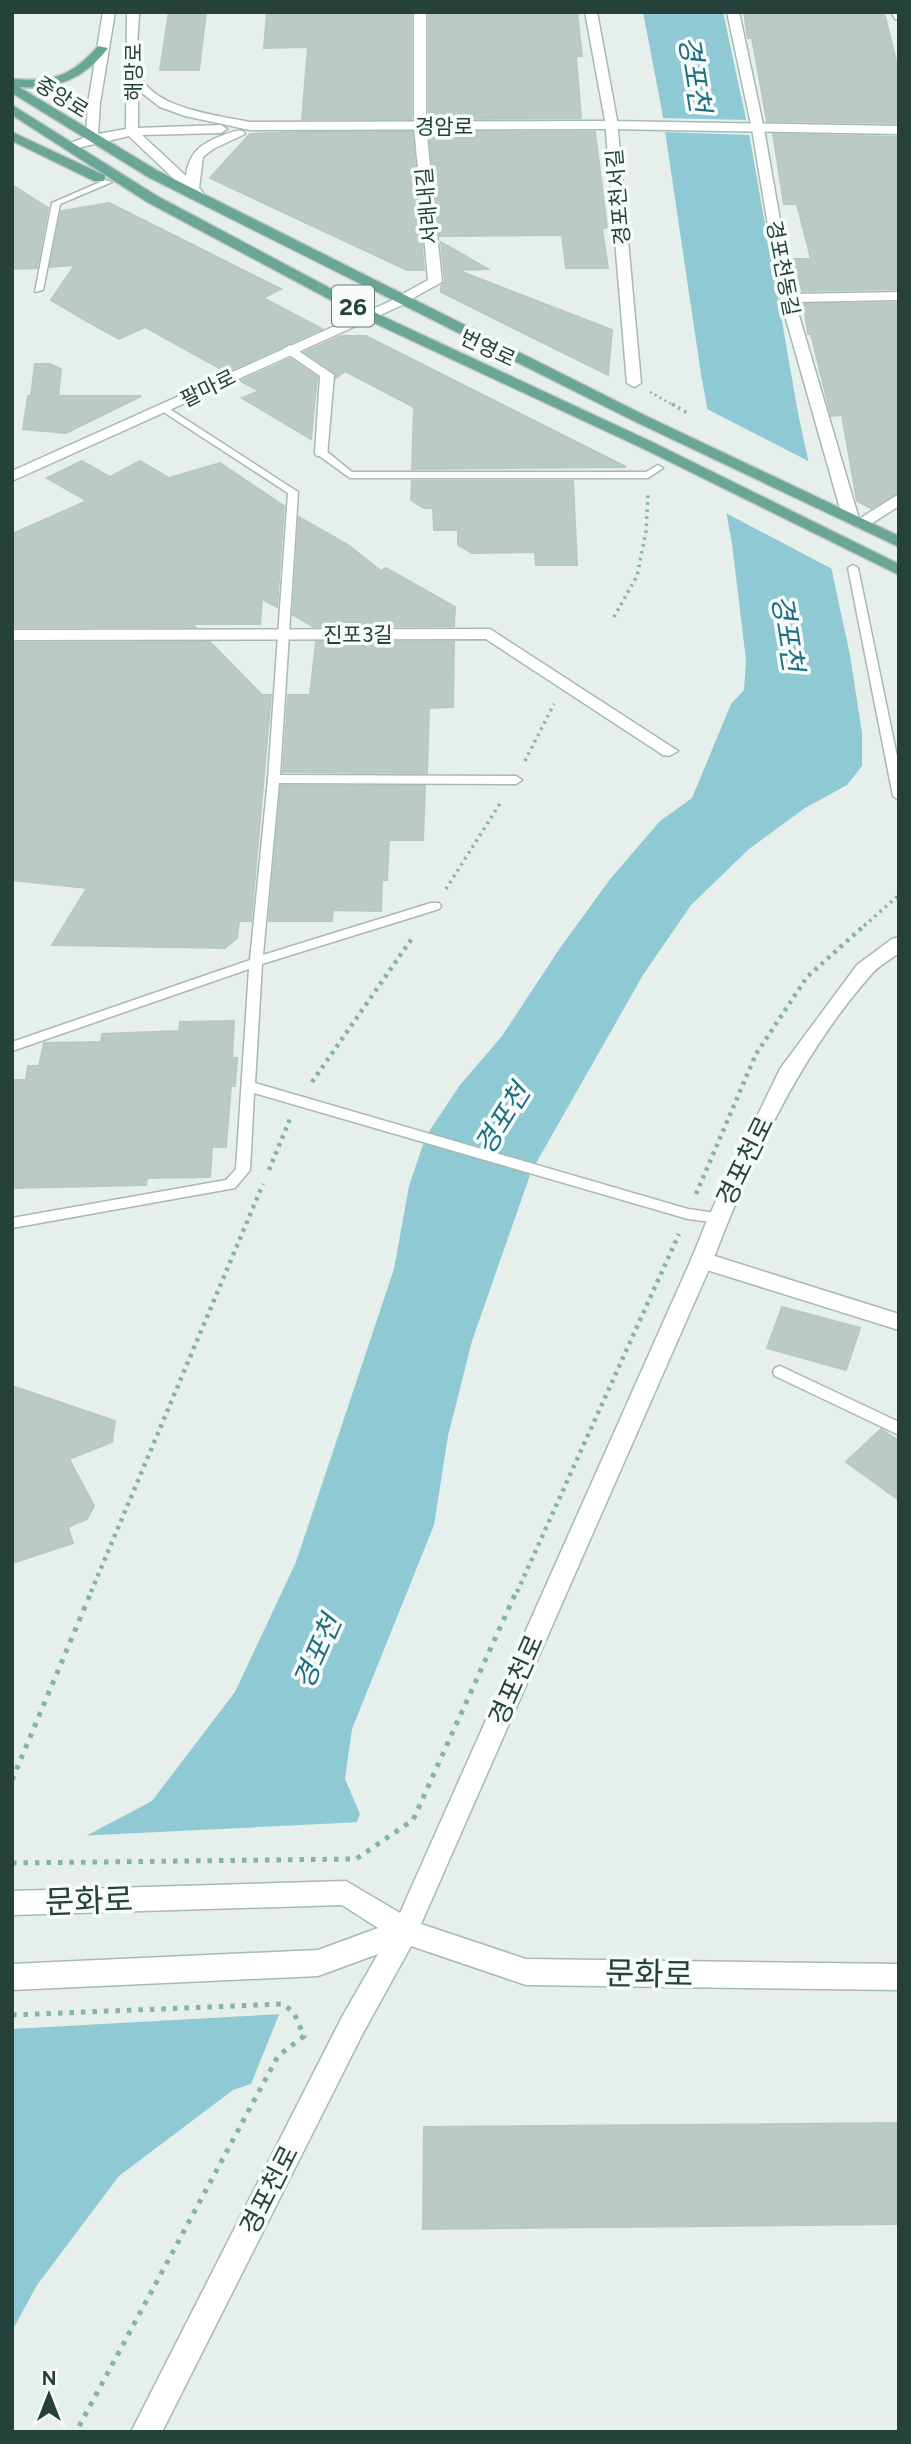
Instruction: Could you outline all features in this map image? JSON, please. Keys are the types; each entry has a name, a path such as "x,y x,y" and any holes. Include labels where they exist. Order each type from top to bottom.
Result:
{"main road":[{"path":"12,83 43,83 71,77 83,71 102,48"},
{"name":"중앙로","path":"12,88 92,138"},
{"name":"중앙로","path":"12,109 69,146"},
{"path":"12,136 47,155 152,199"},
{"name":"번영로","path":"92,138 153,174 198,194 641,419 899,542"},
{"name":"번영로","path":"69,146 152,199 370,315 647,445 899,570"}],"street":[{"name":"해망로","path":"92,138 102,48 109,12"},
{"name":"해망로","path":"132,132 133,12"},
{"name":"서래내길","path":"404,299 435,282 420,126 420,12"},
{"name":"경포천서길","path":"591,12 612,124 634,383"},
{"name":"경포천동길","path":"733,12 758,129 787,298 856,521"},
{"path":"132,71 146,92 177,109 217,121 250,126 276,126"},
{"name":"경암로","path":"276,126 612,124 758,129"},
{"path":"69,146 92,138 132,132 276,126"},
{"path":"198,194 191,167 196,157 209,145 240,134 276,126"},
{"path":"758,129 899,130"},
{"path":"132,132 198,194"},
{"path":"787,298 899,296"},
{"name":"팔마로","path":"12,477 404,299"},
{"path":"290,349 327,375 322,453"},
{"path":"856,521 899,499"},
{"name":"진포3길","path":"12,635 490,634 668,751"},
{"name":"경포천로","path":"146,2432 352,2026 405,1931 702,1261 718,1218 787,1074 864,970 899,943"},
{"path":"702,1261 899,1322"},
{"name":"문화로","path":"12,1903 346,1893 405,1931 526,1972 899,1977"},
{"path":"12,1977 318,1963 405,1931"}],"lane":[{"path":"38,290 56,203 108,182"},
{"path":"12,1223 230,1184 243,1170 256,962 274,779 293,492 165,409"},
{"path":"322,453 350,475 648,475 658,468"},
{"path":"853,568 899,796"},
{"path":"274,779 516,780"},
{"path":"12,1047 256,962 435,906"},
{"path":"248,1086 688,1214 718,1218"},
{"path":"780,1372 899,1429"}],"path":[{"path":"614,617 636,576 646,532 648,475"},
{"path":"12,1780 298,1101"},
{"path":"12,1863 23,1865 356,1859 413,1819 688,1214"},
{"path":"12,2015 283,2004 294,2013 304,2036 278,2056 76,2432"}],"water":[{"name":"경포천","path":"643,12 723,12 749,133 798,413 850,655 862,733 862,766 847,785 805,808 749,849 691,905 643,975 531,1172 472,1341 448,1436 434,1525 352,1729 345,1779 360,1814 251,2084 233,2090 119,2176 37,2285 12,2331 12,1957 82,1838 152,1801 235,1692 296,1562 394,1269 409,1186 426,1136 460,1085 502,1036 560,948 611,878 660,821 692,798 731,704 744,690 746,660 732,544 701,374 662,111"}],"pier":[{"path":"659,118 750,120 753,135 660,132"},
{"path":"703,407 812,463 834,570 722,511"},
{"path":"361,1822 283,2014 12,2029 12,1947 56,1837"}],"building":[{"path":"169,12 206,12 199,70 160,70"},
{"path":"267,12 411,12 411,119 302,119 308,47 264,48"},
{"path":"429,12 577,12 582,56 576,56 581,118 429,119"},
{"path":"744,12 884,12 899,73 899,123 767,121 752,38 748,38"},
{"path":"412,132 424,270 407,270 210,178 250,134"},
{"path":"429,132 595,132 607,227 602,229 608,268 566,268 562,235 440,236"},
{"path":"773,134 899,137 899,289 802,291 794,259 811,259 797,204 784,204"},
{"path":"12,185 48,208 37,268 12,269"},
{"path":"109,203 281,289 263,298 322,329 226,372 145,327 119,339 88,322 51,300 75,265 50,267 61,211"},
{"path":"441,242 488,269 457,270 612,330 608,375 441,292 441,286 445,282"},
{"path":"899,303 899,492 871,508 857,501 842,415 831,416 811,334 808,334 804,304"},
{"path":"341,336 366,336 626,467 412,469 414,407 345,371 336,378 335,373 305,352"},
{"path":"290,359 317,377 311,439 242,398 259,391 241,381"},
{"path":"35,364 50,364 61,369 58,396 141,396 66,433 23,429"},
{"path":"82,461 110,477 140,461 169,478 220,463 284,506 277,607 262,599 260,624 192,624 195,627 12,627 12,534 87,501 47,478"},
{"path":"412,481 573,481 577,565 536,565 535,552 472,553 458,545 458,530 434,530 433,508 424,508 411,500"},
{"path":"299,517 348,545 381,571 386,568 455,607 454,626 314,627 293,615"},
{"path":"210,642 262,695 271,695 251,921 239,921 237,938 225,948 52,945 87,888 12,880 12,643"},
{"path":"316,642 454,642 453,707 429,708 427,773 283,772 288,695 310,695"},
{"path":"281,786 425,786 423,840 389,840 387,880 382,880 381,911 333,910 332,921 269,921"},
{"path":"234,1021 232,1058 237,1058 235,1086 231,1086 226,1147 212,1147 210,1177 147,1178 146,1185 12,1188 12,1080 26,1080 28,1066 39,1066 44,1043 101,1042 102,1034 179,1031 180,1022"},
{"path":"782,1307 860,1328 846,1370 767,1348"},
{"path":"12,1386 115,1421 112,1442 69,1459 94,1506 87,1519 68,1527 73,1543 12,1563"},
{"path":"881,1429 899,1441 899,1500 846,1462"},
{"path":"899,2123 899,2224 423,2229 424,2127"}]}
